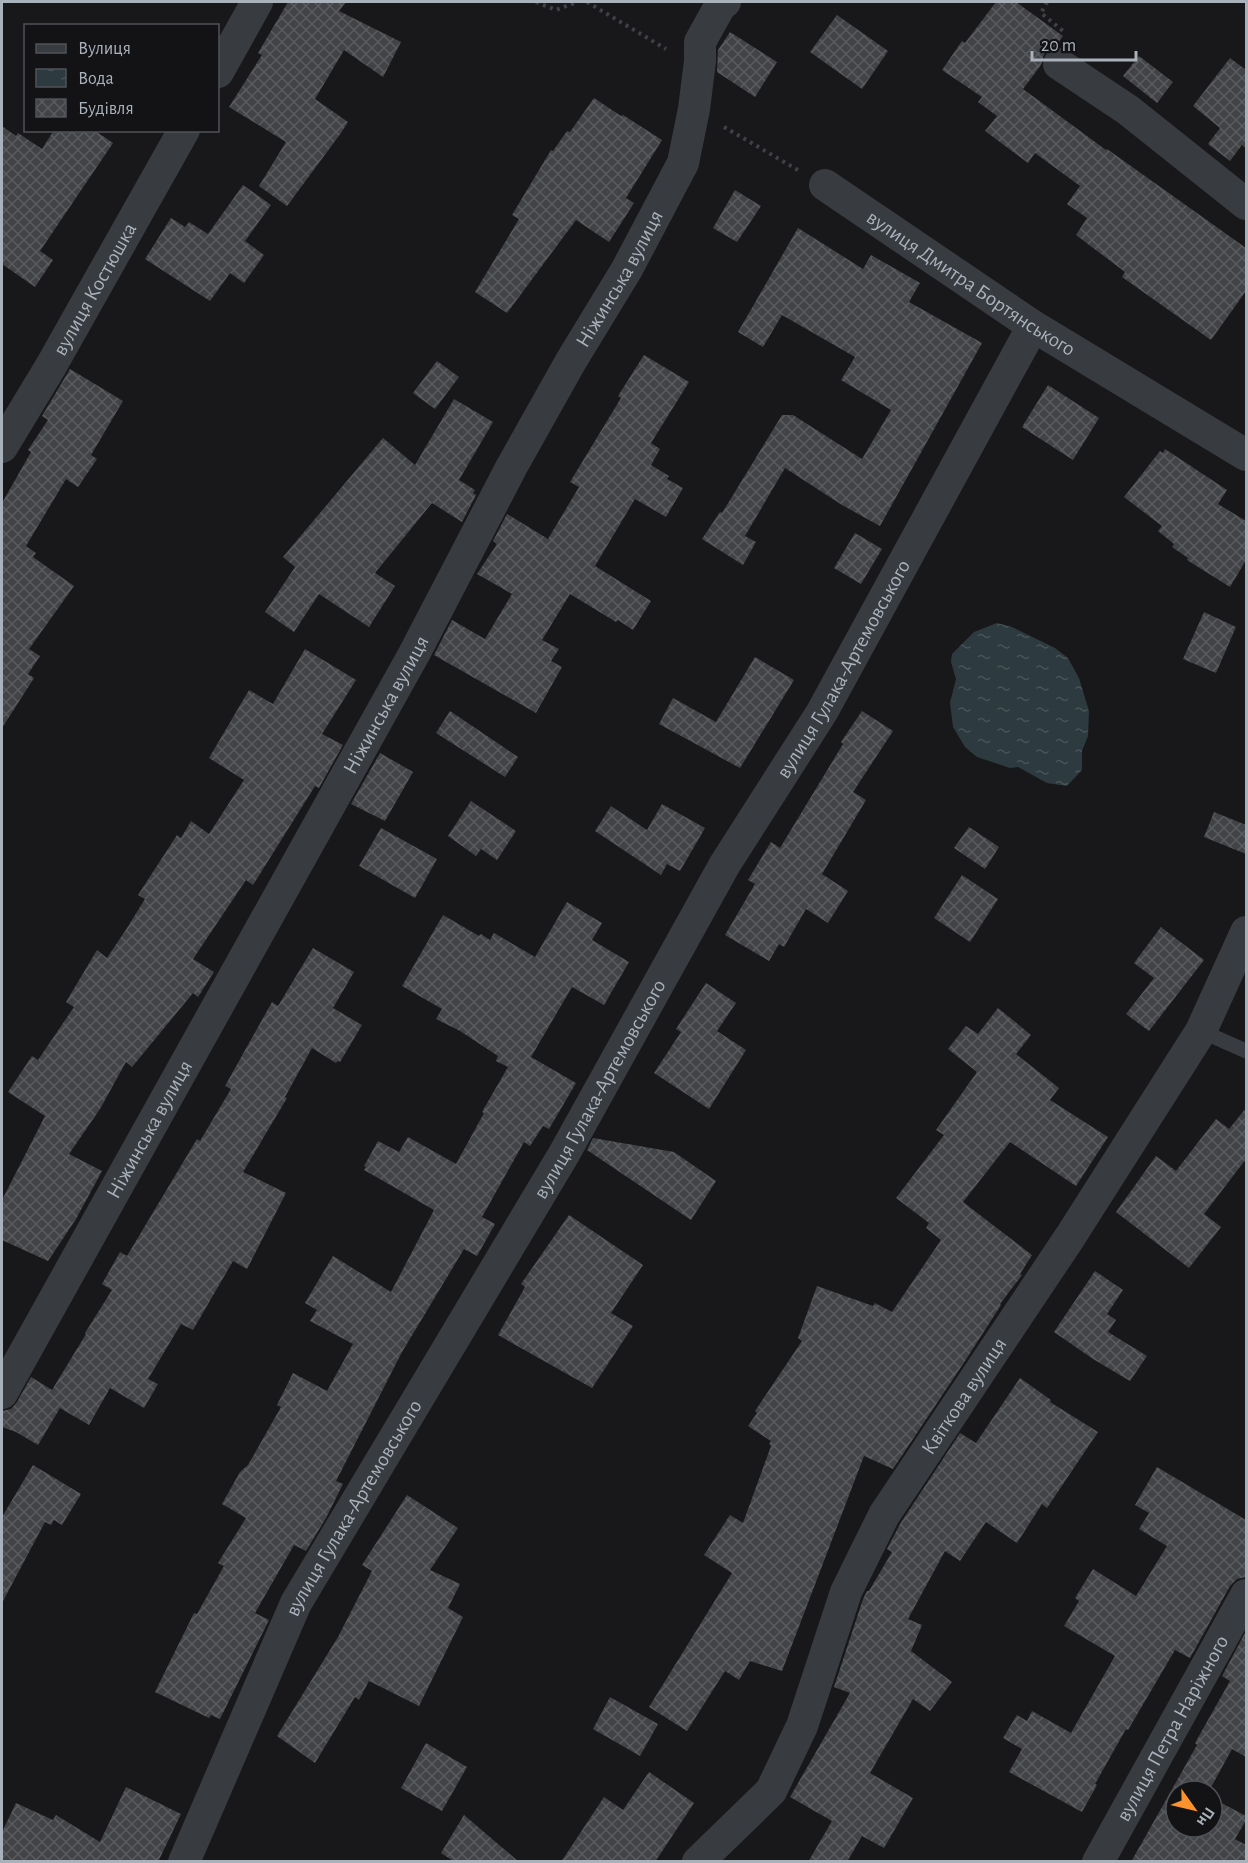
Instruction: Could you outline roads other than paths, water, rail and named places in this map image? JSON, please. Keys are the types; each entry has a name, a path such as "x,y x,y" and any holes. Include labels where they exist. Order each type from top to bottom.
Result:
{"street":[{"path":"219,70 257,2"},
{"name":"Ніжинська вулиця","path":"2,1393 414,654 512,466 627,268 683,162 694,109 700,42 720,6 725,2"},
{"path":"1059,64 1128,110 1246,204"},
{"name":"вулиця Костюшка","path":"2,447 51,366 183,132"},
{"name":"вулиця Дмитра Бортянського","path":"825,185 1033,326 1246,455"},
{"name":"вулиця Гулака-Артемовського","path":"184,1862 296,1603 564,1154 725,864 822,712 1033,326"},
{"name":"Квіткова вулиця","path":"698,1862 771,1791 802,1726 846,1592 884,1515 1070,1237 1201,1031 1246,932"},
{"name":"вулиця Петра Наріжного","path":"1098,1862 1246,1595"}],"lane":[{"path":"1201,1031 1246,1051"}],"water":[{"path":"997,623 1012,627 1055,648 1068,658 1079,678 1089,711 1088,736 1082,751 1082,770 1067,786 1047,783 1018,767 1010,768 977,757 965,747 953,727 950,703 956,679 951,662 952,654 974,632"}]}
